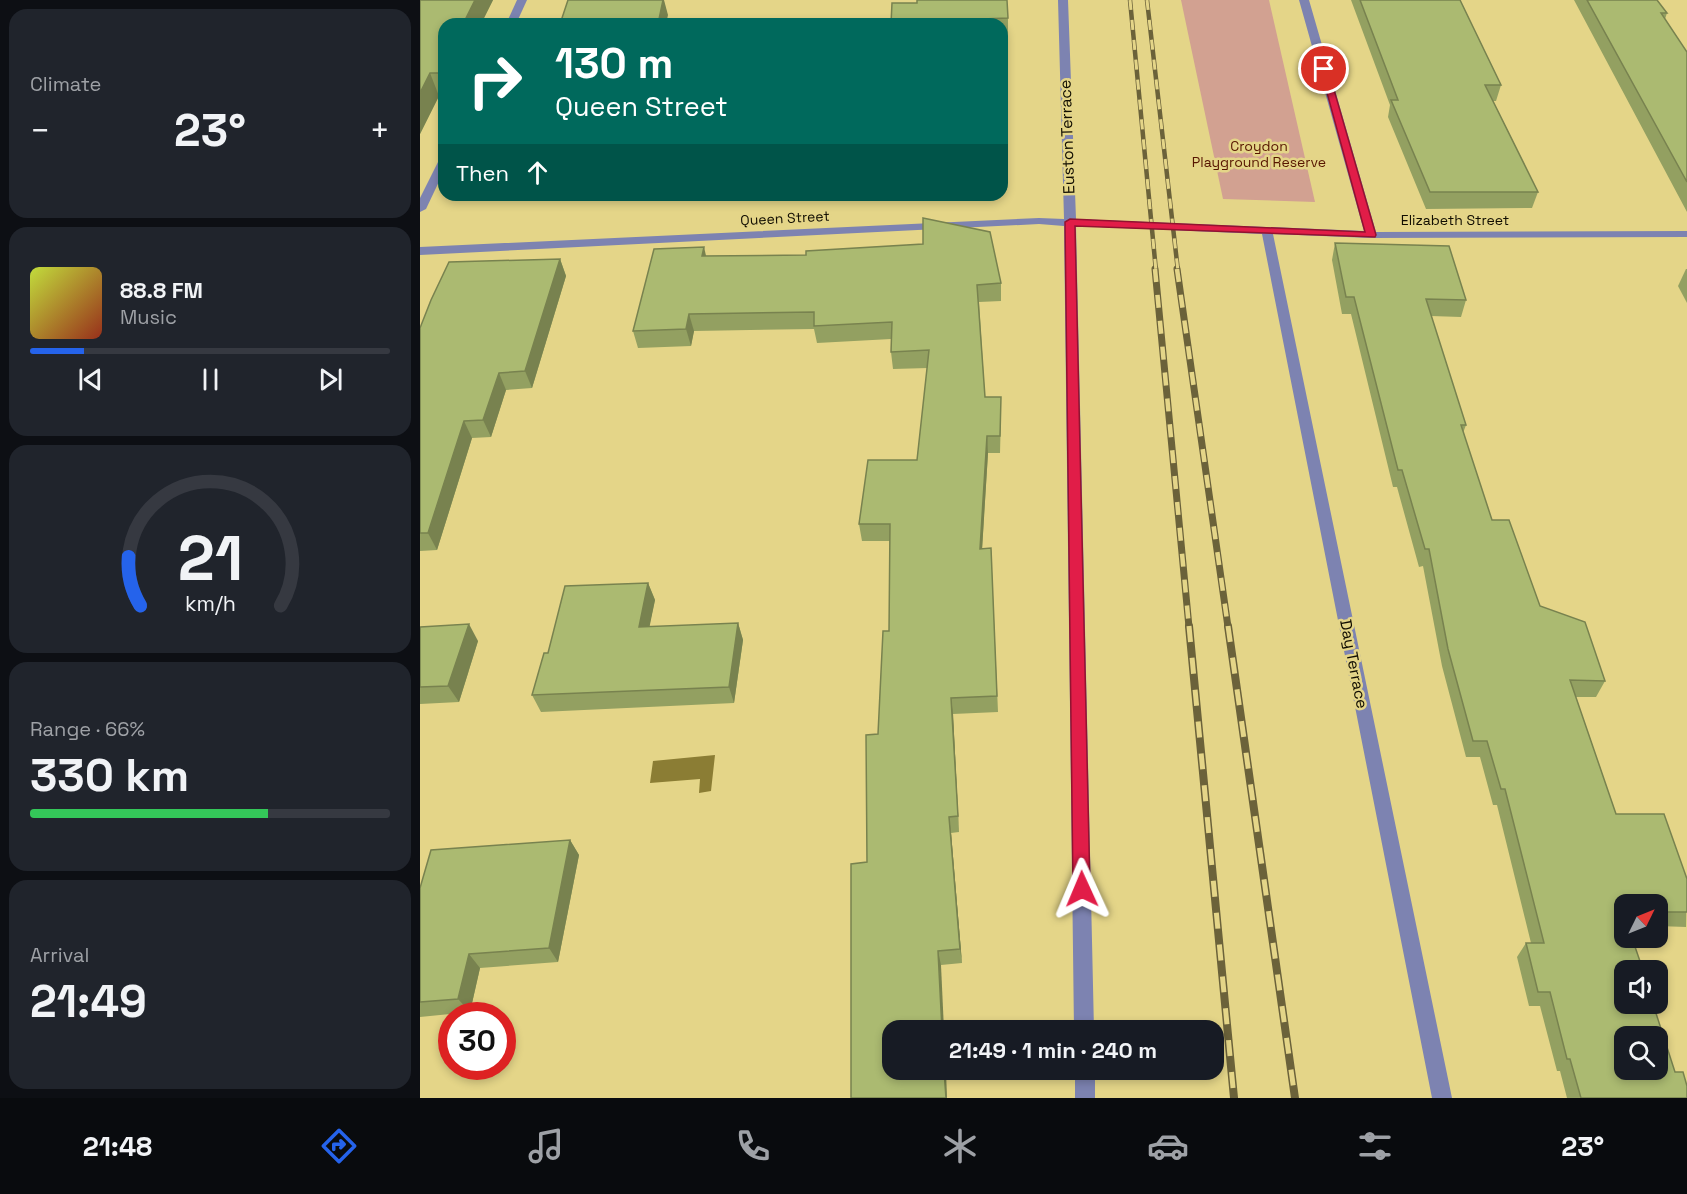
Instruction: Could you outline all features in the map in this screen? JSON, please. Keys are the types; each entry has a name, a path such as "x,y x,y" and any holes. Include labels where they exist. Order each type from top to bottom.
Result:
{"street":[{"path":"514,18 522,0"},
{"name":"Euston Terrace","path":"1063,0 1070,222 1084,1020"},
{"path":"1304,0 1371,235"},
{"path":"420,209 438,172"},
{"name":"Queen Street","path":"420,251 1039,221 1152,226"},
{"name":"Elizabeth Street","path":"1152,226 1371,235 1687,234"},
{"name":"Day Terrace","path":"1267,231 1442,1098"},
{"path":"1085,1080 1085,1098"}],"green space":[{"name":"Croydon Playground Reserve","path":"1181,0 1269,0 1315,202 1223,199"}],"shaded area":[{"path":"715,755 711,791 699,793 700,779 650,783 653,761"}],"building":[{"path":"420,0 475,0 466,18 438,18 438,73 430,73 420,93"},
{"path":"568,0 663,0 659,18 562,18"},
{"path":"917,0 1007,0 1008,18 891,18 892,3 917,3"},
{"path":"1360,0 1460,0 1501,85 1485,85 1538,192 1430,192 1391,100 1398,100"},
{"path":"1587,0 1657,0 1667,13 1661,13 1687,52 1687,182"},
{"path":"923,218 990,232 1001,283 977,285 985,397 1001,397 1000,436 987,436 980,549 991,548 997,696 951,698 958,816 949,817 960,949 938,951 941,1020 882,1020 882,1080 945,1080 946,1098 851,1098 851,864 867,862 866,735 878,734 883,631 889,631 890,524 859,524 868,460 917,460 929,350 891,352 892,322 814,326 814,312 689,314 686,329 633,331 654,249 704,247 702,256 806,255 806,251 923,244"},
{"path":"1335,243 1449,246 1466,300 1426,299 1466,425 1461,425 1492,520 1509,520 1540,606 1585,622 1605,681 1570,680 1616,814 1664,814 1687,879 1687,912 1668,912 1668,894 1614,894 1614,948 1635,948 1640,960 1614,960 1614,1014 1656,1014 1660,1026 1614,1026 1614,1080 1668,1080 1668,1050 1675,1072 1683,1072 1687,1086 1687,1098 1581,1098 1570,1059 1567,1059 1550,992 1538,992 1526,943 1544,943 1505,789 1501,789 1487,741 1473,741 1448,649 1429,549 1425,549 1402,470 1398,470 1354,297 1346,297"},
{"path":"560,259 525,371 499,373 483,420 464,421 428,533 420,533 420,328 449,262"},
{"path":"648,583 639,627 738,623 729,687 532,695 544,653 548,653 565,586"},
{"path":"469,624 448,686 420,687 420,627"},
{"path":"570,840 549,948 469,954 458,999 420,1002 420,888 431,850"}],"railway":[{"path":"1130,0 1156,271"},
{"path":"1147,0 1178,271"},
{"path":"1155,269 1189,627"},
{"path":"1177,269 1228,627"},
{"path":"1189,626 1234,1098"},
{"path":"1228,626 1295,1098"}],"route":[{"path":"1082,889 1070,222 1371,235 1324,69"}]}
